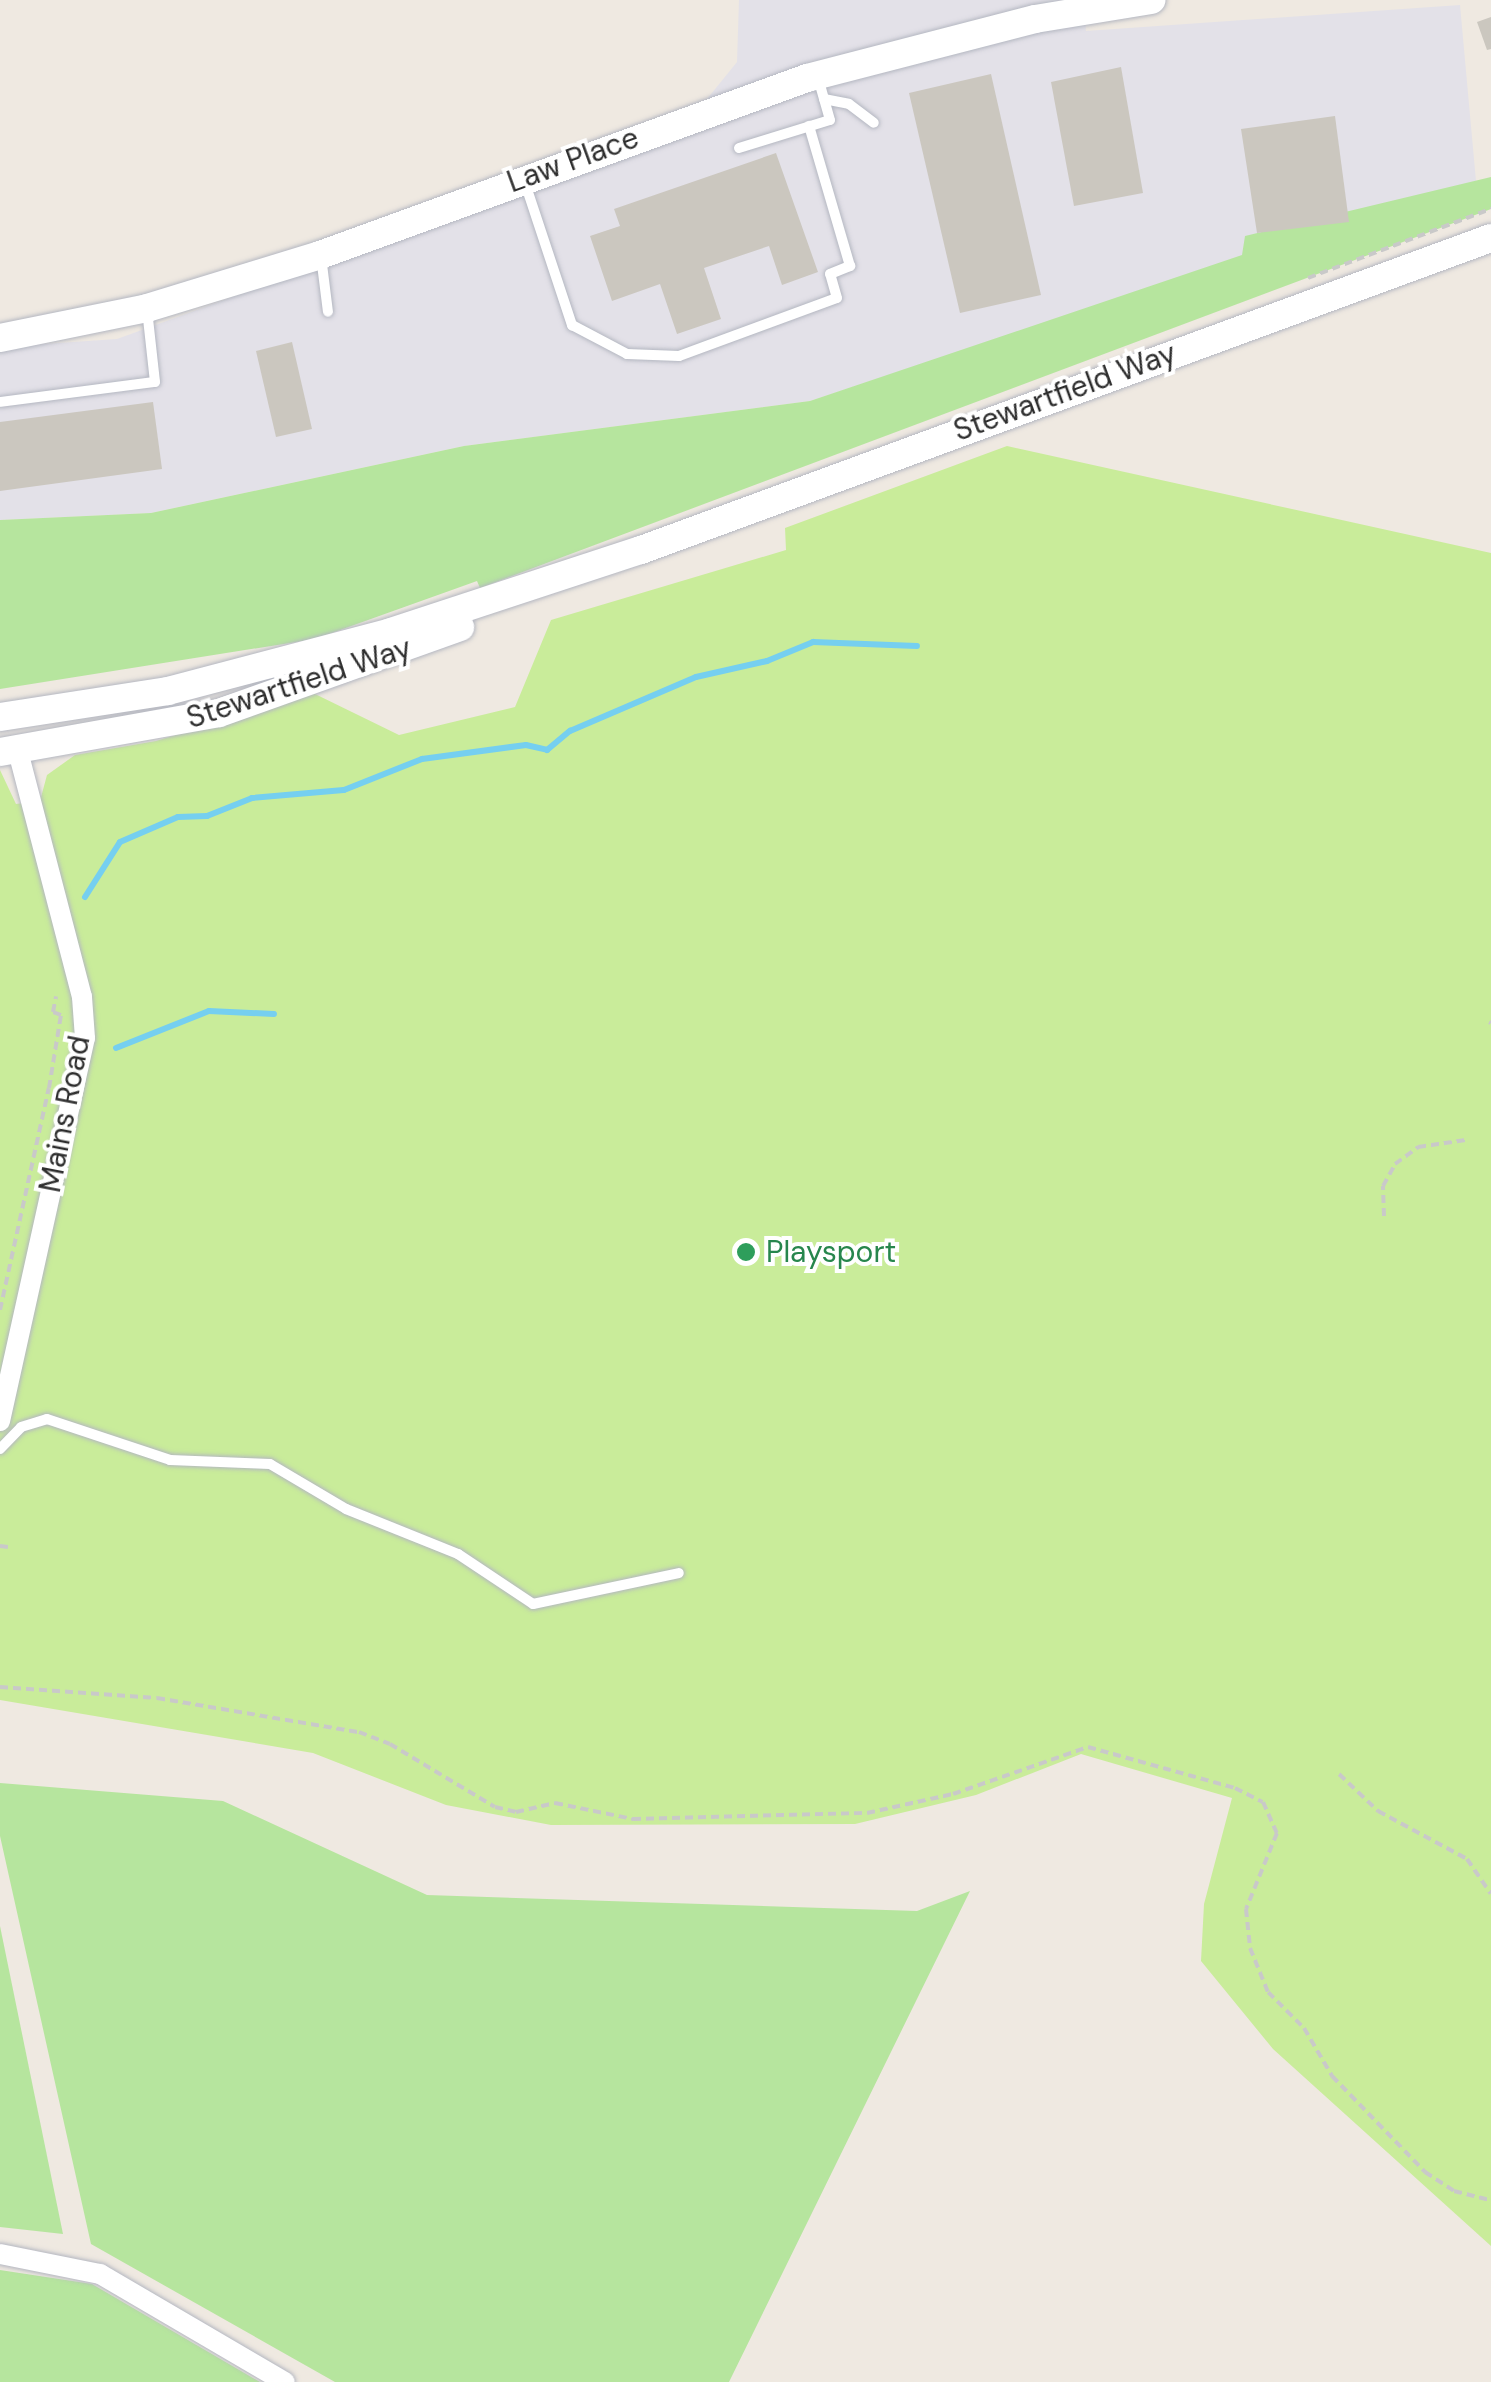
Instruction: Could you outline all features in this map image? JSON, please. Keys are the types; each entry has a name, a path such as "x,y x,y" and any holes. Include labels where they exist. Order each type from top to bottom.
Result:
{"street":[{"name":"Law Place","path":"0,338 147,308 320,255 523,178 821,87 1035,10 1151,0"},
{"name":"Stewartfield Way","path":"9,752 154,730 282,694 641,550 1491,238"},
{"name":"Stewartfield Way","path":"0,717 168,691 287,664 641,550"},
{"name":"Mains Road","path":"0,1421 85,1038 82,997 9,752"},
{"path":"0,2254 100,2274 284,2382"}],"lane":[{"path":"821,87 874,123"},
{"path":"739,148 830,120 821,87"},
{"path":"523,178 572,325 627,354 679,356 838,298 830,274 850,266 810,126"},
{"path":"320,255 328,312"},
{"path":"0,402 155,382 147,308"},
{"path":"0,1449 21,1427 47,1419 170,1460 270,1464 346,1509 458,1554 533,1604 679,1573"}],"path":[{"path":"1289,286 1491,209"},
{"path":"0,1310 50,1088 61,1015 53,1012 56,996"},
{"path":"1384,1216 1383,1186 1395,1164 1418,1147 1465,1140"},
{"path":"0,1546 8,1548"},
{"path":"0,1688 157,1698 359,1732 495,1807 516,1812 555,1803 634,1819 867,1812 953,1794 1088,1746 1235,1788 1263,1802 1278,1832 1246,1909 1250,1948 1268,1992 1304,2028 1332,2076 1425,2172 1454,2191 1491,2200"},
{"path":"1339,1774 1378,1811 1467,1859 1491,1894"}],"shaded area":[{"path":"739,0 1083,0 1086,31 1460,5 1476,181 810,401 464,446 151,513 0,520 0,347 117,339 677,136 737,62"}],"green space":[{"path":"1491,177 1491,209 480,588 477,581 315,639 0,689 0,520 151,513 464,446 810,401 1242,255 1245,236"},
{"name":"Playsport","path":"1007,446 1491,553 1491,2246 1273,2049 1201,1961 1204,1904 1232,1798 1081,1754 976,1795 855,1824 551,1825 446,1805 313,1753 0,1700 0,770 16,804 40,801 47,775 75,755 156,741 313,693 399,735 515,707 551,620 786,550 785,528"},
{"path":"0,1783 223,1801 427,1895 917,1911 970,1891 729,2382 335,2382 91,2244 0,1836"},
{"path":"0,1926 63,2234 0,2227"},
{"path":"0,2270 92,2284 260,2382 0,2382"}],"building":[{"path":"1491,17 1491,49 1487,50 1477,22"},
{"path":"1121,67 1143,193 1074,206 1051,82"},
{"path":"991,74 1041,295 960,313 909,93"},
{"path":"1335,116 1349,222 1257,233 1241,129"},
{"path":"776,153 818,272 782,285 769,246 704,268 721,319 677,334 660,284 612,301 590,236 620,226 614,209"},
{"path":"292,342 312,429 276,437 256,351"},
{"path":"153,402 162,469 0,491 0,422"}],"waterway":[{"path":"85,897 120,842 178,817 207,816 252,798 344,790 422,759 526,745 547,750 570,731 696,677 767,661 813,642 917,646"},
{"path":"116,1048 209,1011 274,1014"}],"place":[{"name":"Playsport","path":"746,1252"}]}
